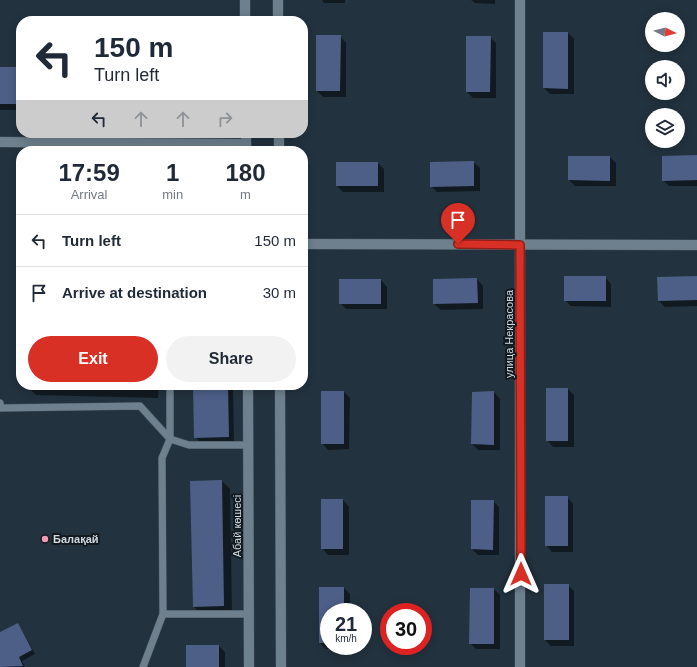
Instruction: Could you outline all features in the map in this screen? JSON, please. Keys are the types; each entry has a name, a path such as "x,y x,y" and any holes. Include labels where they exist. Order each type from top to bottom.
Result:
{"street":[{"path":"245,0 245,16"},
{"path":"278,0 278,16"},
{"name":"улица Некрасова","path":"520,0 520,667"},
{"path":"0,142 164,146"},
{"path":"308,244 697,245"},
{"name":"Абай көшесі","path":"248,390 249,667"},
{"path":"280,390 281,667"}],"lane":[{"path":"143,667 163,614 162,458 170,439 170,390"},
{"path":"0,403 0,408 140,406 170,439 189,445 249,445"},
{"path":"163,614 249,614"}],"building":[{"path":"543,32 568,32 568,89 543,88"},
{"path":"316,35 341,35 340,91 316,91"},
{"path":"466,36 491,36 490,92 466,92"},
{"path":"0,67 16,67 16,104 0,104"},
{"path":"697,155 697,180 662,181 662,156"},
{"path":"568,156 610,156 610,181 568,180"},
{"path":"474,161 474,186 430,187 430,162"},
{"path":"336,162 378,162 378,186 336,186"},
{"path":"564,276 606,276 606,301 564,301"},
{"path":"697,276 697,300 658,301 657,277"},
{"path":"477,278 478,303 433,304 433,279"},
{"path":"339,279 381,279 381,304 339,304"},
{"path":"546,388 568,388 568,441 546,441"},
{"path":"193,390 228,390 229,437 194,438"},
{"path":"321,391 344,391 344,444 321,444"},
{"path":"494,391 494,445 471,444 472,392"},
{"path":"222,480 224,606 193,607 190,481"},
{"path":"545,496 568,496 568,546 545,546"},
{"path":"321,499 343,499 343,549 321,549"},
{"path":"471,500 494,500 493,550 471,549"},
{"path":"544,584 569,584 569,640 544,640"},
{"path":"319,587 344,587 344,603 320,603 319,643"},
{"path":"470,588 494,588 494,644 469,644"},
{"path":"18,623 32,650 19,657 23,666 0,667 0,632"},
{"path":"186,645 219,645 219,667 186,667"}],"place":[{"name":"Балақай","path":"45,539"}],"route":[{"path":"458,244 520,245 521,574"}]}
